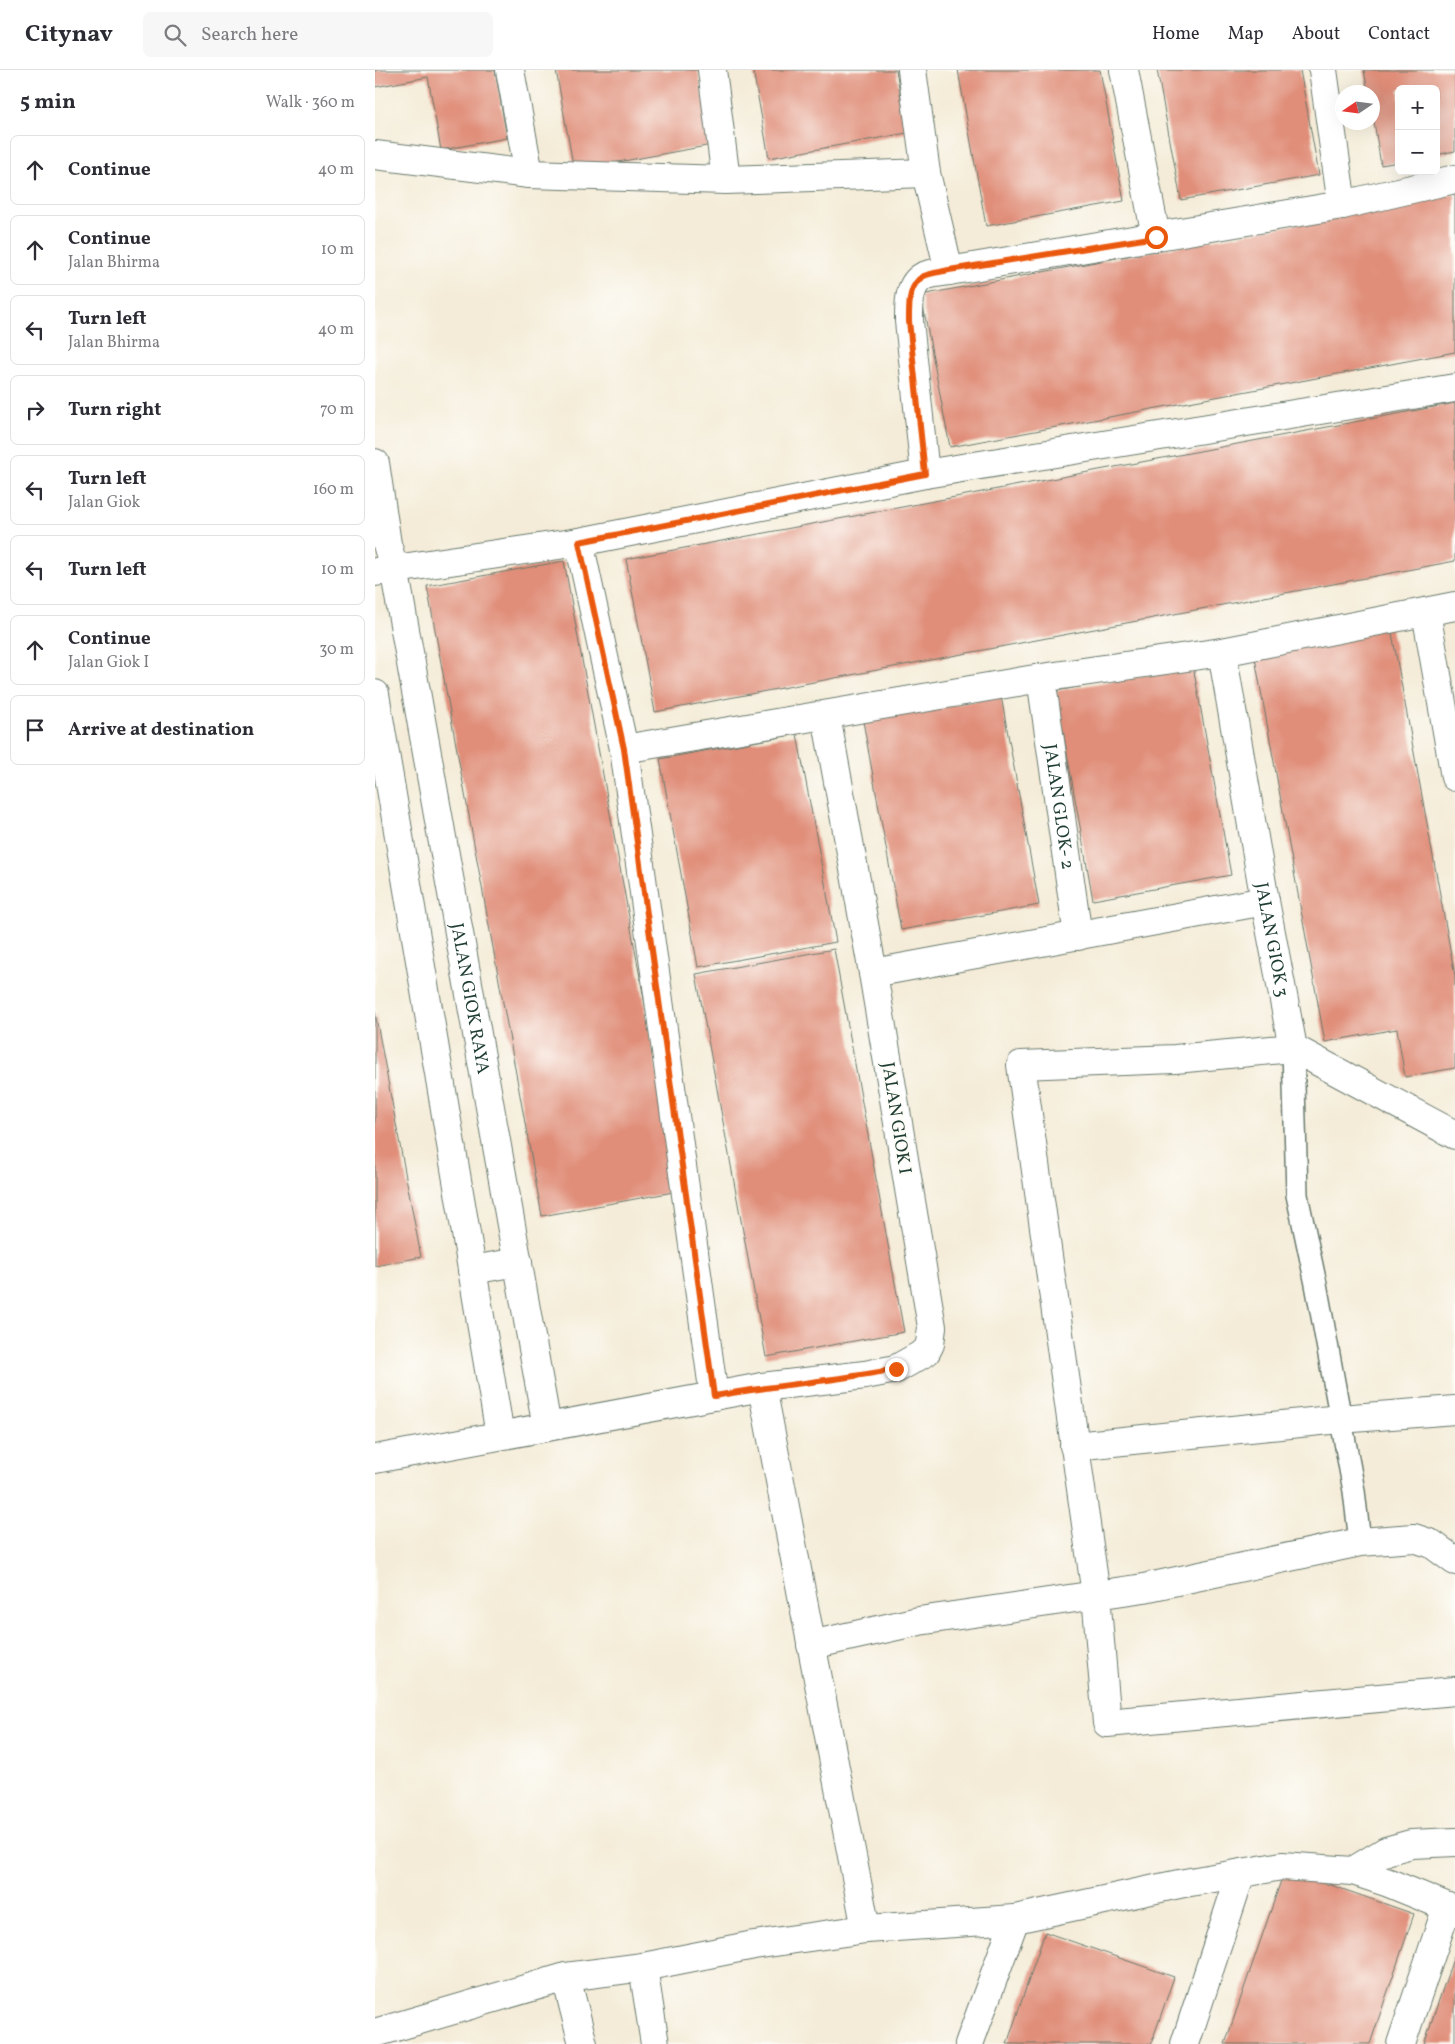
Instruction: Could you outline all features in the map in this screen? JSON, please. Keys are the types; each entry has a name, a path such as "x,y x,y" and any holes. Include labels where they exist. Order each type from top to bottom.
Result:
{"street":[{"path":"510,70 529,174"},
{"path":"712,70 726,180"},
{"path":"912,70 926,173 949,270"},
{"path":"1124,70 1156,237"},
{"path":"1323,70 1342,206"},
{"path":"375,154 529,174 726,180 926,173"},
{"path":"925,474 909,321 909,302 913,288 923,276 949,270 1342,206 1455,179"},
{"path":"385,570 579,542 925,474 1455,388"},
{"name":"JALAN GIOK RAYA","path":"375,463 387,544 385,570 518,1262 547,1427"},
{"path":"579,542 624,749 714,1396"},
{"path":"624,749 1041,678 1222,652 1455,606"},
{"path":"1426,612 1455,776"},
{"name":"JALAN GIOK 3","path":"1222,652 1265,901 1293,1048"},
{"name":"JALAN GLOK- 2","path":"1041,678 1078,936"},
{"path":"375,694 500,1435"},
{"name":"JALAN GIOK I","path":"762,1387 865,1375 896,1369 926,1352 931,1344 931,1327 873,973 826,716"},
{"path":"873,973 1265,901"},
{"path":"1455,1135 1293,1048 1175,1059 1021,1065 1095,1595 1107,1723 1455,1691"},
{"path":"473,1270 518,1262"},
{"path":"375,1459 762,1387 866,1929"},
{"path":"1075,1446 1341,1419 1455,1410"},
{"path":"811,1645 919,1621 1144,1588 1360,1542 1414,1538 1432,1544 1455,1561"},
{"path":"1353,1871 1386,1851 1411,1844 1455,1842"},
{"path":"375,2033 566,1977 643,1967 754,1945 866,1929 1015,1919 1179,1884 1282,1866 1353,1871 1389,1883 1451,1909 1401,2044"},
{"path":"1185,2044 1241,1873"},
{"path":"969,2044 1015,1919"},
{"path":"643,1967 655,2044"},
{"path":"566,1977 583,2044"}],"lane":[{"path":"1293,1048 1297,1195 1316,1284 1354,1490 1360,1542"}],"building":[{"path":"375,70 495,70 507,138 441,150 428,77 375,87"},
{"path":"556,70 698,70 712,145 574,170"},
{"path":"753,70 896,70 907,133 769,158"},
{"path":"958,70 1100,70 1124,201 986,226"},
{"path":"1157,70 1300,70 1319,175 1181,200"},
{"path":"1364,70 1455,70 1455,151 1440,154 1440,85 1395,85 1395,163 1381,165 1375,130 1380,130 1380,85 1367,85"},
{"path":"1455,194 1455,352 950,447 921,295"},
{"path":"1455,403 1455,561 655,712 626,559"},
{"path":"564,561 679,1191 542,1216 427,586"},
{"path":"1390,622 1455,976 1455,1068 1405,1077 1397,1029 1325,1042 1253,647"},
{"path":"1193,666 1231,875 1093,900 1056,691"},
{"path":"1001,696 1039,905 901,930 863,721"},
{"path":"797,734 836,942 698,967 660,759"},
{"path":"834,949 904,1332 766,1357 696,974"},
{"path":"375,1012 421,1257 375,1266"},
{"path":"1285,1869 1414,1914 1370,2044 1225,2044"},
{"path":"1045,1932 1174,1977 1151,2044 1007,2044"},
{"path":"1455,1953 1455,2044 1424,2044"}],"route":[{"path":"896,1369 865,1375 762,1387 714,1396 624,749 579,542 925,474 909,321 909,302 913,288 923,276 949,270 1156,237"}]}
